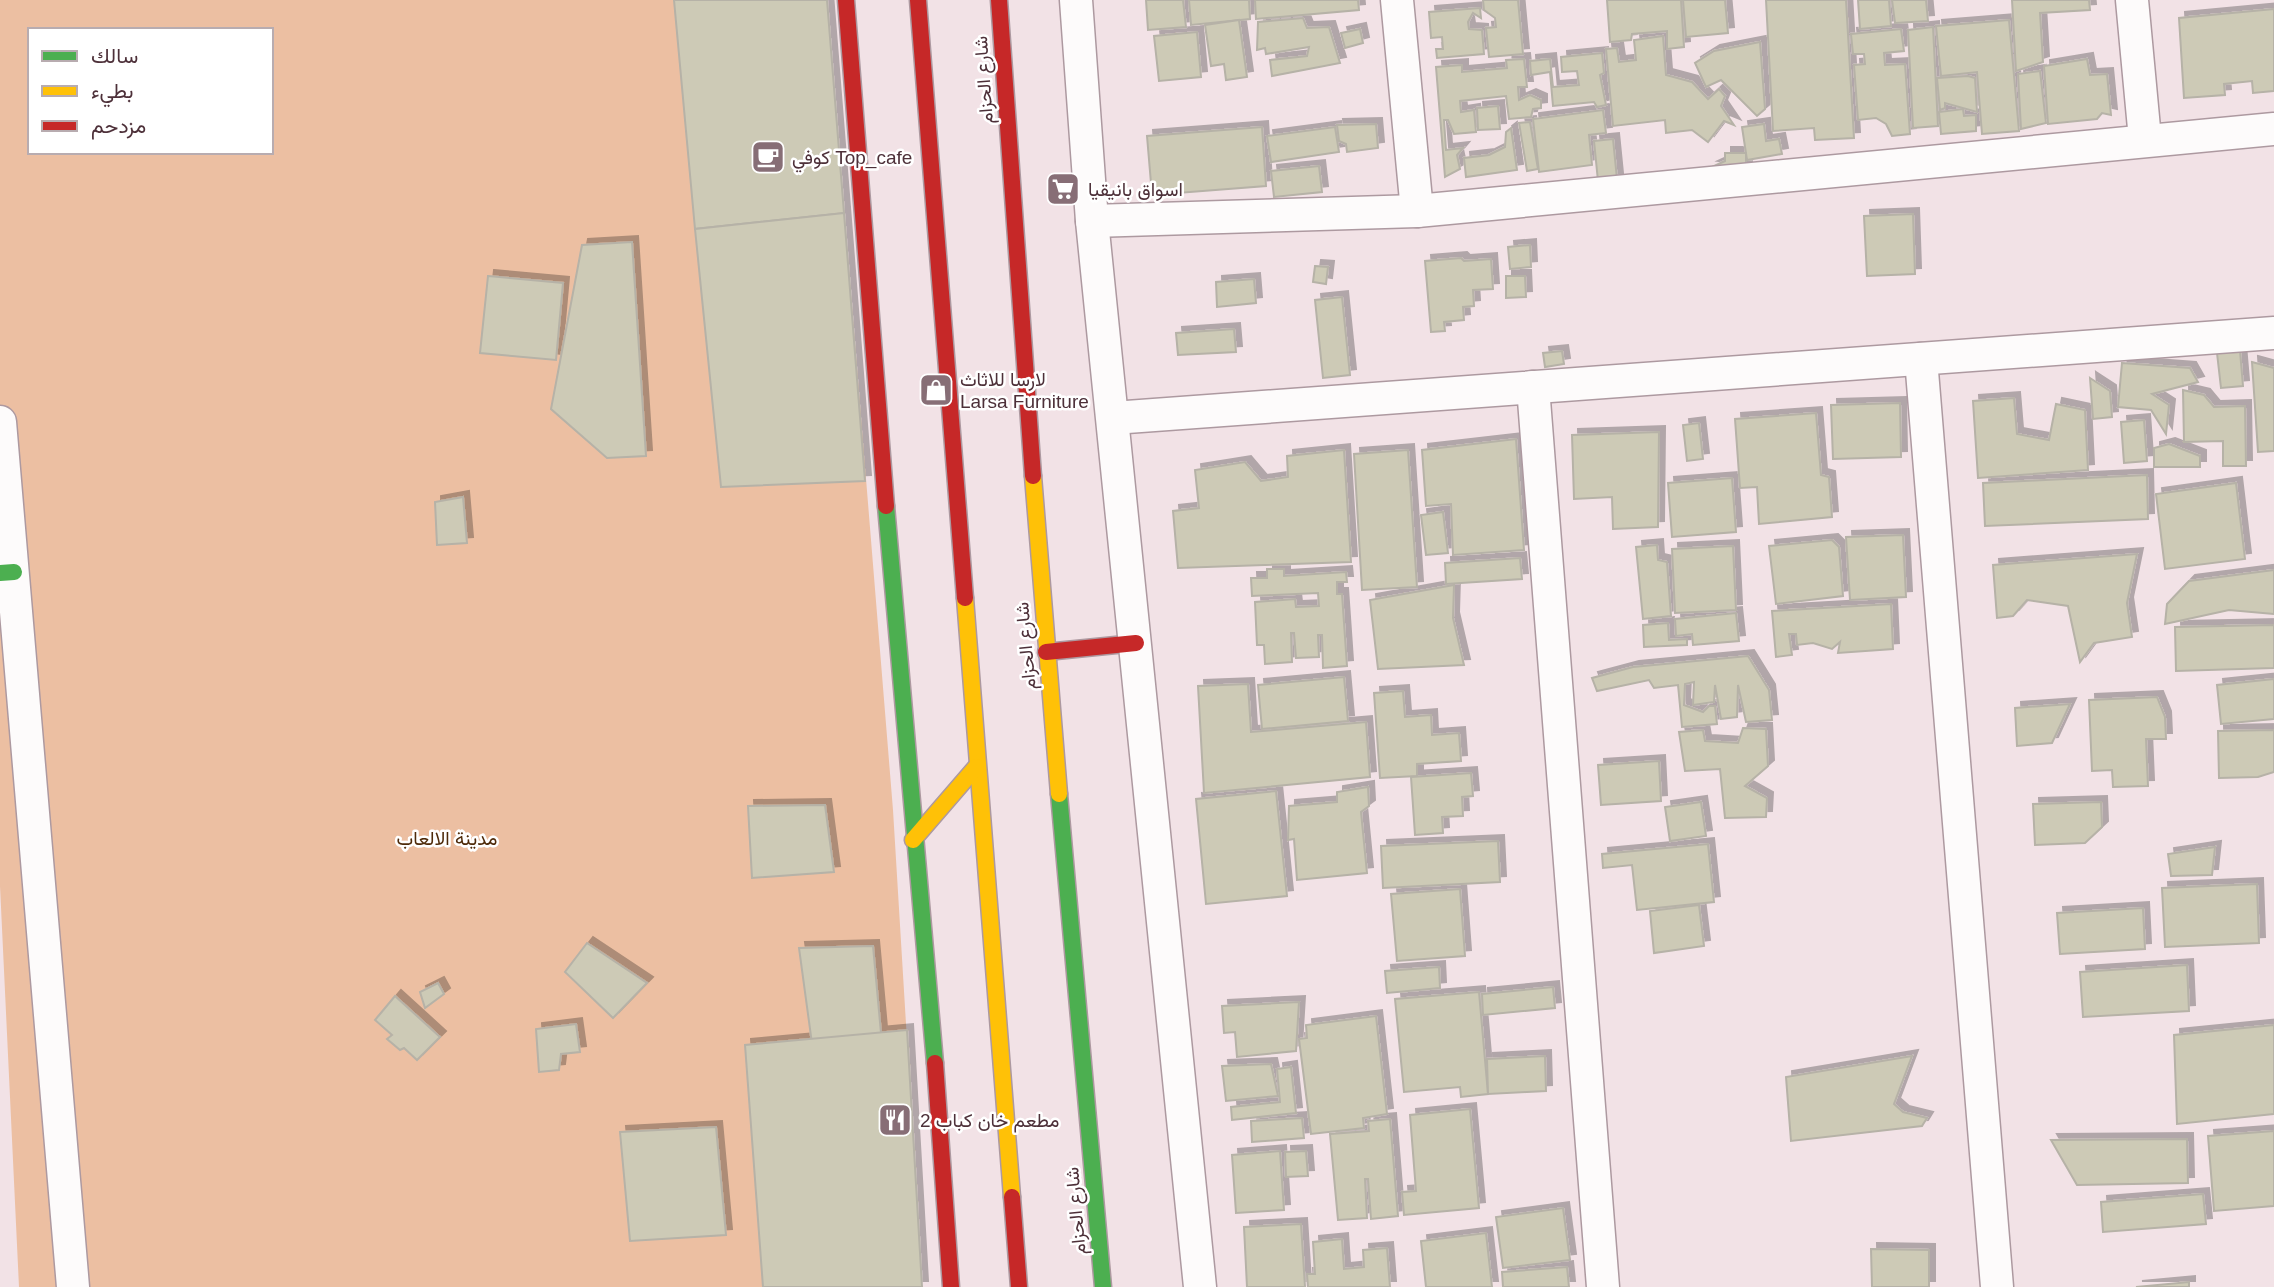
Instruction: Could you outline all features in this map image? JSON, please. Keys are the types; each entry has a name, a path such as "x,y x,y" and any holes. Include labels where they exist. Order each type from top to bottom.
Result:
{"main road":[{"path":"846,0 913,840 944,1158 951,1287"},
{"path":"918,0 976,767 1019,1287"},
{"path":"920,24 924,12 936,0"},
{"name":"شارع الحزام","path":"996,4 1046,652 1103,1287"},
{"path":"1046,652 1136,643"},
{"path":"913,840 976,767"}],"street":[{"path":"1076,0 1092,221 1200,1287"},
{"path":"1397,0 1417,211"},
{"path":"2132,0 2145,139"},
{"path":"1092,221 1417,211 2145,139 2274,130"},
{"path":"1113,418 2274,333"},
{"path":"1921,359 1997,1287"},
{"path":"1533,387 1602,1287"},
{"path":"0,422 7,572 73,1287"}],"green space":[{"name":"مدينة الالعاب","path":"0,0 827,0 893,810 922,1287 19,1287 0,886"}],"building":[{"path":"674,0 827,0 844,213 695,229"},
{"path":"1146,0 1183,0 1186,27 1148,30"},
{"path":"1189,0 1249,0 1250,19 1191,25"},
{"path":"1255,0 1358,0 1359,10 1256,19"},
{"path":"1483,0 1518,0 1523,54 1489,57 1486,28 1496,27 1495,18 1484,10"},
{"path":"1607,0 1681,0 1684,47 1667,49 1667,31 1632,34 1631,40 1610,42"},
{"path":"1683,0 1725,0 1728,33 1686,37"},
{"path":"1766,0 1846,0 1854,138 1815,140 1814,128 1773,131"},
{"path":"1858,0 1889,0 1891,26 1860,29"},
{"path":"1892,0 1926,0 1928,21 1895,23"},
{"path":"2012,0 2089,0 2090,10 2040,13 2043,62 2016,71"},
{"path":"1480,8 1481,18 1473,13 1468,22 1469,29 1482,30 1484,54 1437,58 1436,49 1443,49 1442,37 1431,38 1429,12"},
{"path":"2274,9 2274,91 2253,93 2252,81 2224,84 2225,95 2184,98 2179,18"},
{"path":"1303,18 1307,28 1329,27 1340,63 1272,76 1270,60 1307,56 1309,47 1266,54 1265,48 1257,50 1258,22"},
{"path":"1239,20 1247,77 1226,80 1224,64 1211,66 1205,25"},
{"path":"2009,20 2019,131 1982,134 1977,72 1941,76 1936,26"},
{"path":"1933,27 1938,126 1913,128 1908,30"},
{"path":"1360,29 1363,43 1345,48 1341,33"},
{"path":"1901,29 1904,51 1884,53 1885,65 1905,64 1910,134 1892,136 1886,124 1876,118 1858,120 1854,65 1865,64 1864,54 1853,54 1851,34"},
{"path":"1197,32 1201,77 1159,81 1154,36"},
{"path":"1663,36 1666,75 1692,82 1708,99 1719,89 1725,96 1721,106 1734,125 1724,121 1708,142 1692,130 1666,133 1665,120 1613,126 1606,49 1617,48 1619,62 1636,60 1634,40"},
{"path":"1760,42 1765,109 1757,116 1721,80 1706,87 1695,63 1714,51"},
{"path":"1602,53 1604,73 1600,75 1606,105 1597,107 1594,102 1553,106 1550,72 1531,75 1530,61 1550,59 1553,87 1579,85 1577,71 1562,72 1561,57"},
{"path":"1524,59 1527,87 1518,87 1519,100 1530,95 1541,100 1541,108 1533,109 1531,117 1509,119 1506,96 1460,101 1461,112 1474,110 1476,132 1454,134 1448,120 1444,120 1446,150 1463,148 1457,155 1460,169 1445,177 1436,67 1462,65 1462,72 1507,68 1506,60"},
{"path":"2087,59 2090,75 2107,74 2111,115 2102,113 2097,119 2048,124 2044,66"},
{"path":"2040,71 2046,123 2021,129 2018,74"},
{"path":"1937,78 1975,78 1977,112 1945,103 1945,108 1940,110"},
{"path":"1498,106 1500,129 1478,130 1477,108"},
{"path":"1963,109 1964,116 1976,115 1976,131 1941,134 1939,112"},
{"path":"1603,110 1606,133 1589,135 1592,165 1539,172 1533,119"},
{"path":"1530,122 1538,169 1527,171 1519,123"},
{"path":"1376,124 1378,148 1347,152 1346,144 1339,141 1337,125"},
{"path":"1764,124 1766,141 1779,139 1782,154 1747,160 1742,127"},
{"path":"1262,127 1266,186 1152,195 1147,136"},
{"path":"1335,127 1339,152 1271,162 1267,136"},
{"path":"1511,128 1517,170 1466,177 1464,158 1489,155 1505,147 1506,132"},
{"path":"1613,139 1617,179 1598,181 1594,141"},
{"path":"1725,153 1746,153 1746,171 1712,167 1725,161"},
{"path":"1319,166 1322,192 1274,197 1271,171"},
{"path":"844,213 865,481 721,487 695,229"},
{"path":"1913,214 1915,274 1867,276 1864,216"},
{"path":"632,242 646,456 607,458 551,409 582,245"},
{"path":"1530,245 1531,267 1510,269 1508,247"},
{"path":"1461,258 1464,261 1491,259 1493,289 1473,290 1474,306 1463,307 1464,320 1444,322 1445,331 1431,332 1425,261"},
{"path":"1315,266 1328,267 1326,284 1313,282"},
{"path":"488,276 563,283 556,360 480,353"},
{"path":"1506,276 1525,276 1526,297 1506,298"},
{"path":"1254,279 1256,303 1217,307 1216,282"},
{"path":"1342,297 1350,375 1323,378 1315,300"},
{"path":"1234,329 1236,352 1178,355 1176,333"},
{"path":"1562,351 1564,364 1545,367 1543,353"},
{"path":"2240,351 2243,386 2221,388 2217,353"},
{"path":"2252,362 2274,368 2274,451 2258,452"},
{"path":"2122,363 2190,368 2198,382 2152,394 2169,405 2166,434 2151,410 2118,407"},
{"path":"2090,378 2110,391 2112,417 2093,419"},
{"path":"2183,390 2204,395 2214,407 2245,406 2246,466 2223,466 2223,441 2184,442"},
{"path":"2014,398 2017,434 2049,440 2056,404 2085,410 2088,470 1978,478 1973,401"},
{"path":"1900,403 1901,457 1833,459 1831,405"},
{"path":"1816,413 1821,475 1829,477 1832,517 1759,524 1757,487 1740,488 1735,419"},
{"path":"2144,420 2147,461 2124,463 2121,422"},
{"path":"1699,423 1703,459 1687,461 1683,425"},
{"path":"1659,432 1658,527 1613,529 1612,497 1574,499 1572,435"},
{"path":"1516,439 1524,550 1453,555 1451,504 1426,506 1422,450"},
{"path":"2169,444 2200,456 2200,467 2154,467 2154,448"},
{"path":"1344,450 1351,562 1178,568 1173,511 1199,508 1195,470 1245,462 1261,481 1288,477 1287,456"},
{"path":"1408,450 1417,587 1362,590 1354,454"},
{"path":"2147,475 2148,519 1985,526 1983,483"},
{"path":"1732,478 1736,532 1672,537 1668,483"},
{"path":"2236,483 2245,559 2165,569 2156,494"},
{"path":"463,497 467,543 437,545 435,502"},
{"path":"1443,512 1448,553 1426,555 1421,515"},
{"path":"1903,535 1906,597 1850,600 1846,537"},
{"path":"1832,540 1839,547 1843,596 1776,604 1769,546"},
{"path":"1657,545 1658,560 1667,562 1671,616 1643,619 1636,547"},
{"path":"1733,546 1736,610 1675,613 1672,549"},
{"path":"2137,554 2127,603 2132,637 2094,643 2080,662 2068,606 2027,600 2013,616 1997,618 1993,565"},
{"path":"1520,558 1522,579 1446,584 1445,563"},
{"path":"1267,569 1284,569 1284,576 1346,572 1347,582 1337,582 1337,594 1342,594 1347,666 1323,668 1322,635 1318,635 1319,657 1296,658 1294,633 1291,633 1292,662 1265,664 1264,645 1257,645 1255,602 1295,599 1296,607 1319,606 1318,593 1252,596 1251,578 1267,578"},
{"path":"2274,570 2274,614 2229,610 2165,624 2167,604 2189,581"},
{"path":"1454,585 1453,618 1464,665 1378,669 1370,600"},
{"path":"1891,604 1893,649 1838,653 1840,642 1832,649 1813,643 1797,645 1796,634 1789,634 1792,655 1776,657 1772,611"},
{"path":"1736,613 1739,641 1693,645 1692,634 1676,636 1675,619"},
{"path":"1668,623 1669,640 1687,639 1687,645 1644,647 1643,625"},
{"path":"2274,625 2274,668 2176,671 2175,627"},
{"path":"1748,656 1769,690 1772,720 1746,722 1738,685 1737,717 1721,719 1715,685 1714,702 1693,705 1694,682 1685,684 1684,705 1703,712 1709,706 1715,706 1717,724 1682,727 1678,685 1654,688 1649,680 1597,691 1592,678 1633,667"},
{"path":"1344,677 1348,721 1262,729 1258,685"},
{"path":"2274,679 2274,719 2221,724 2217,685"},
{"path":"1248,684 1251,732 1366,722 1370,777 1204,793 1198,686"},
{"path":"1403,691 1405,717 1431,715 1432,735 1459,733 1461,761 1417,764 1417,776 1380,778 1374,693"},
{"path":"2157,697 2165,717 2166,739 2146,739 2148,786 2113,787 2112,770 2092,771 2089,700"},
{"path":"2070,704 2052,743 2017,746 2015,708"},
{"path":"1743,728 1766,729 1768,766 1745,786 1767,798 1766,817 1725,818 1720,769 1685,771 1679,732 1703,730 1705,741 1738,743"},
{"path":"2274,730 2274,772 2258,777 2219,778 2218,731"},
{"path":"1659,761 1661,801 1601,805 1598,765"},
{"path":"1471,773 1473,796 1462,797 1463,816 1442,817 1443,833 1415,835 1411,777"},
{"path":"1368,787 1369,806 1361,812 1367,873 1297,880 1294,839 1288,840 1289,806 1337,802 1337,792"},
{"path":"1276,791 1287,896 1206,904 1196,799"},
{"path":"1701,802 1706,836 1670,841 1665,807"},
{"path":"2101,802 2102,827 2085,843 2035,845 2033,804"},
{"path":"825,805 834,872 752,878 748,806"},
{"path":"1498,841 1500,882 1383,888 1381,846"},
{"path":"1708,844 1714,902 1637,910 1632,865 1603,868 1602,854"},
{"path":"2215,847 2212,875 2171,876 2168,854"},
{"path":"2257,884 2259,943 2165,947 2162,888"},
{"path":"1460,889 1465,956 1397,961 1391,894"},
{"path":"1699,905 1704,946 1654,953 1650,911"},
{"path":"2143,908 2145,949 2060,954 2057,913"},
{"path":"587,943 647,983 613,1018 565,972"},
{"path":"873,946 882,1044 813,1051 799,948"},
{"path":"2187,965 2189,1011 2083,1017 2080,972"},
{"path":"1439,967 1440,988 1387,993 1385,971"},
{"path":"438,983 444,994 425,1008 420,992"},
{"path":"1553,987 1555,1008 1483,1015 1482,994"},
{"path":"1479,992 1488,1094 1461,1097 1460,1087 1404,1092 1395,999"},
{"path":"395,996 440,1037 417,1060 404,1048 400,1050 387,1039 392,1035 375,1020"},
{"path":"1299,1002 1296,1051 1237,1057 1235,1032 1224,1033 1222,1006"},
{"path":"1376,1016 1387,1114 1363,1118 1364,1128 1311,1134 1299,1039 1307,1038 1306,1025"},
{"path":"576,1024 580,1052 561,1054 559,1070 539,1072 536,1029"},
{"path":"2274,1025 2274,1114 2177,1124 2174,1035"},
{"path":"907,1030 922,1287 763,1287 745,1045"},
{"path":"1545,1056 1546,1091 1488,1094 1487,1059"},
{"path":"1912,1056 1894,1104 1903,1112 1927,1118 1922,1126 1791,1141 1786,1077"},
{"path":"1271,1064 1278,1096 1226,1101 1222,1066"},
{"path":"1291,1067 1296,1113 1232,1120 1231,1107 1280,1102 1277,1069"},
{"path":"1470,1109 1479,1208 1404,1215 1402,1192 1416,1191 1410,1115"},
{"path":"1302,1118 1304,1138 1252,1142 1251,1121"},
{"path":"1390,1119 1398,1216 1371,1219 1368,1179 1365,1179 1367,1218 1338,1220 1330,1134 1369,1131 1368,1121"},
{"path":"716,1127 726,1235 630,1241 620,1132"},
{"path":"2274,1131 2274,1206 2214,1211 2208,1136"},
{"path":"2187,1139 2188,1183 2077,1185 2051,1140"},
{"path":"1280,1151 1284,1210 1236,1213 1232,1155"},
{"path":"1306,1151 1308,1176 1286,1177 1285,1152"},
{"path":"2203,1194 2206,1224 2103,1232 2101,1202"},
{"path":"1563,1208 1570,1260 1503,1268 1496,1217"},
{"path":"1301,1224 1305,1287 1247,1287 1244,1227"},
{"path":"1486,1233 1492,1287 1426,1287 1421,1241"},
{"path":"1342,1239 1344,1269 1364,1267 1363,1250 1387,1248 1390,1287 1308,1287 1307,1274 1315,1274 1313,1242"},
{"path":"1871,1249 1929,1250 1929,1287 1872,1287"},
{"path":"1567,1267 1569,1287 1503,1287 1502,1272"},
{"path":"2189,1282 2189,1287 2136,1287"}],"traffic: fast":[{"path":"886,506 935,1063"},
{"path":"0,573 14,572"},
{"path":"1059,794 1103,1287"}],"traffic: slow":[{"path":"1033,476 1059,794"},
{"path":"965,598 1012,1197"},
{"path":"913,840 976,767"}],"traffic: jam":[{"path":"846,0 886,506"},
{"path":"918,0 965,598"},
{"path":"999,0 1033,476"},
{"path":"1046,652 1136,643"},
{"path":"935,1063 951,1287"},
{"path":"1012,1197 1019,1287"}],"place":[{"name":"كوفي Top_cafe","path":"768,157"},
{"name":"اسواق بانيقيا","path":"1063,189"},
{"name":"لارسا للاثاث Larsa Furniture","path":"936,390"},
{"name":"مطعم خان كباب 2","path":"895,1120"}]}
